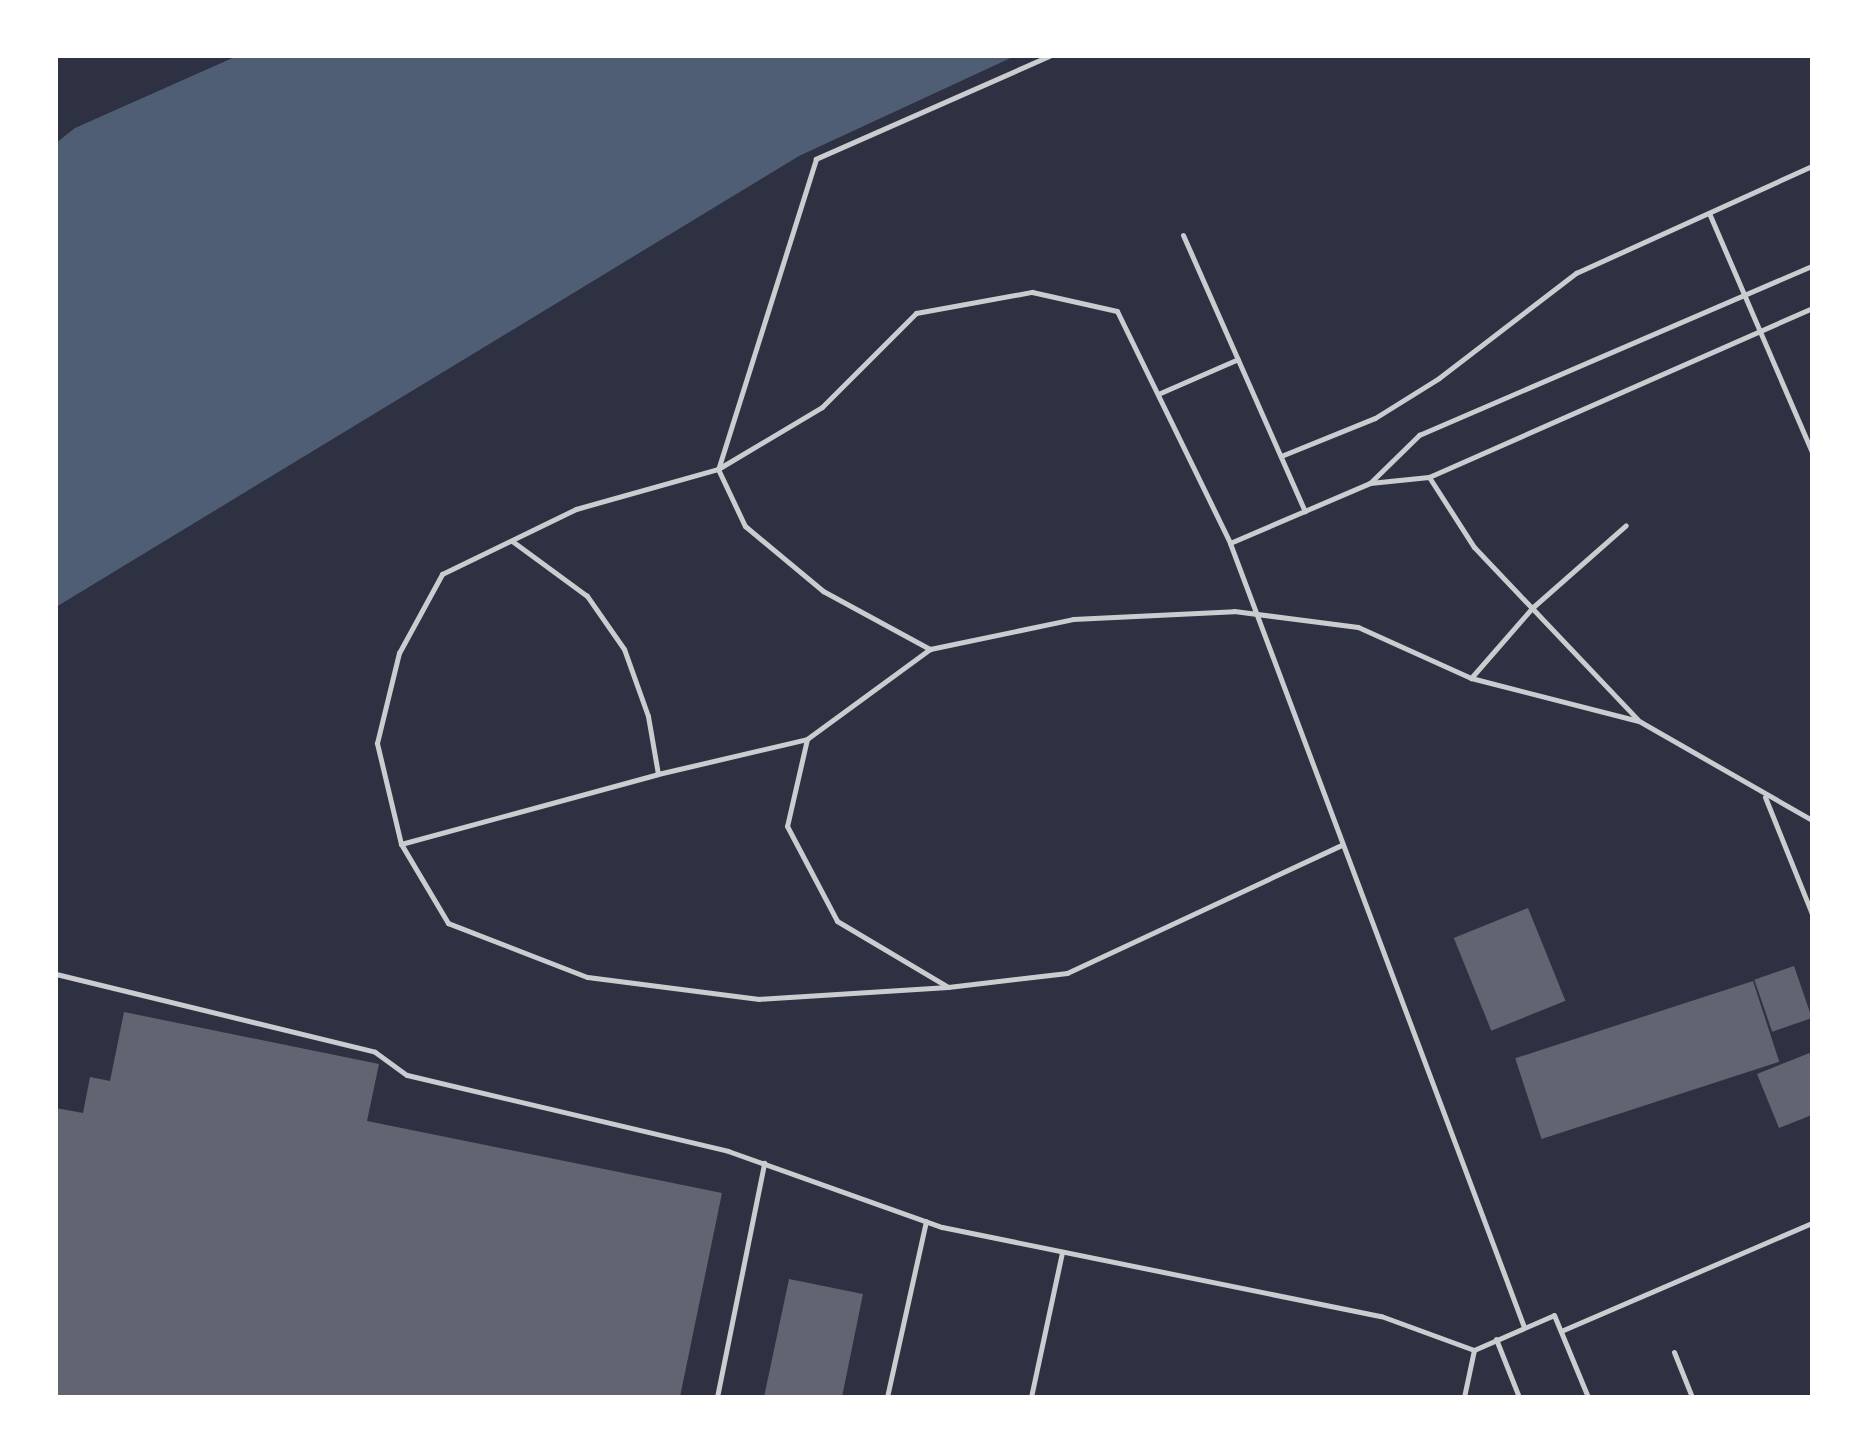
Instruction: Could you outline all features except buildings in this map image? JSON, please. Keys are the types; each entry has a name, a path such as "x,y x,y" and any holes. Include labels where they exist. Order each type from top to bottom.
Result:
{"lane":[{"path":"930,649 823,591 745,526 718,468 816,159 1049,56"},
{"path":"1281,456 1376,418 1438,378 1576,273 1812,166"},
{"path":"1709,213 1812,452"},
{"path":"1183,235 1305,511"},
{"path":"1370,483 1419,435 1812,266"},
{"path":"1341,845 1067,973 948,987 759,999 587,977 448,923 401,844 377,743 399,653 442,574 576,509 718,468 822,407 916,313 1032,292 1117,311 1230,543 1253,613 1524,1326"},
{"path":"1230,543 1370,483 1429,477 1758,329 1812,308"},
{"path":"1158,394 1238,359"},
{"path":"1429,477 1474,547 1639,720 1765,797 1812,821"},
{"path":"1471,678 1532,608 1626,525"},
{"path":"512,541 587,596 624,649 648,716 658,774"},
{"path":"401,844 658,774 807,739 930,649 1073,619 1253,613 1358,627 1471,678 1639,720"},
{"path":"807,739 787,825 836,921 948,987"},
{"path":"1765,797 1812,914"},
{"path":"56,974 375,1052 407,1075 728,1151 926,1221 1062,1252 1381,1316 1474,1350 1554,1315 1588,1397"},
{"path":"717,1397 764,1163"},
{"path":"887,1397 926,1221"},
{"path":"1561,1331 1812,1223"},
{"path":"1031,1397 1062,1252"},
{"path":"1496,1339 1519,1397"},
{"path":"1464,1397 1474,1350"},
{"path":"1674,1352 1692,1397"}],"water":[{"path":"237,56 1015,56 799,156 56,607 56,143 75,128"}]}
